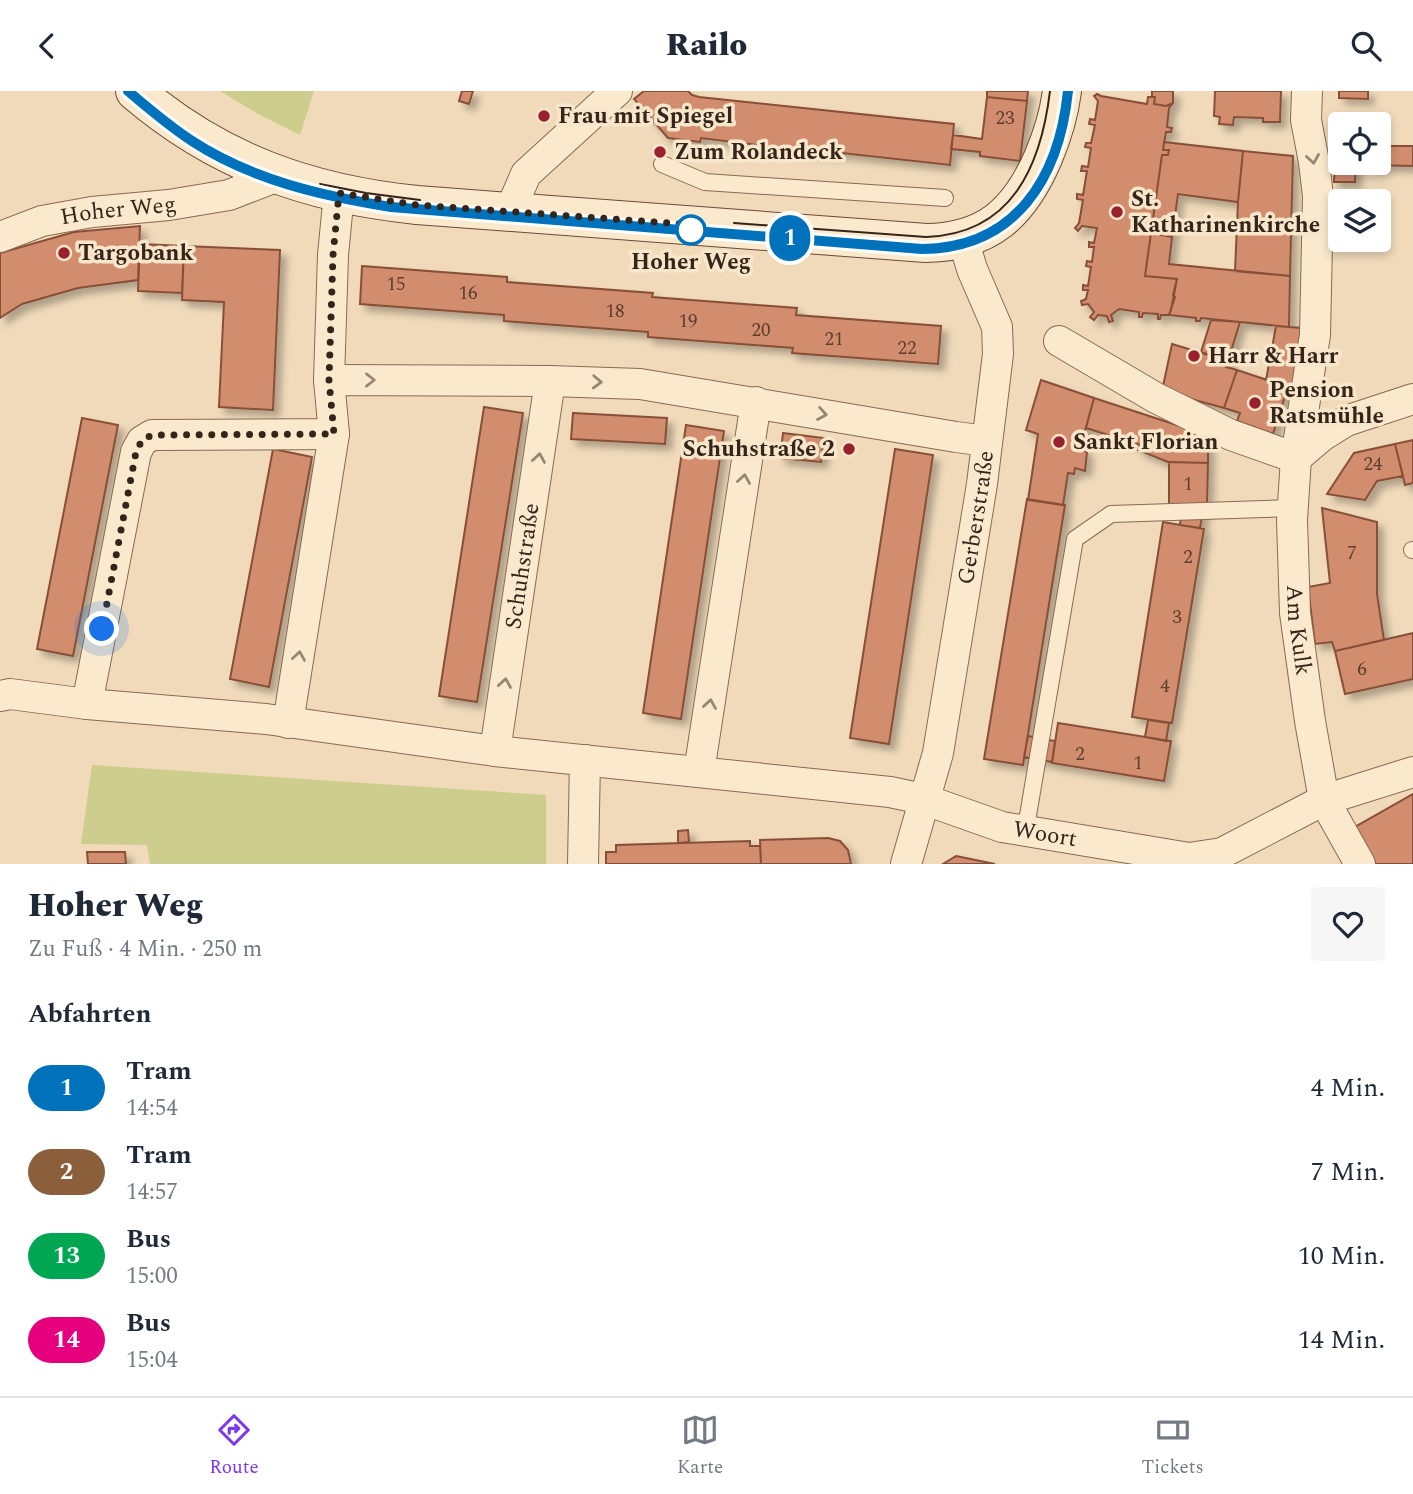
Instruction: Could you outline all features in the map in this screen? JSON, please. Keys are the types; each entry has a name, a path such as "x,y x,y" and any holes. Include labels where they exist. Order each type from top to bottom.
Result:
{"street":[{"path":"135,91 163,115 232,157 278,176 339,193 417,205 926,243 963,239 987,229 1015,207 1032,183 1049,144 1062,91"},
{"path":"510,211 526,174 617,91"},
{"name":"Am Kulk","path":"1307,91 1306,120 1318,196 1315,335 1296,458 1293,508 1295,613 1324,800 1360,864"},
{"name":"Hoher Weg","path":"0,237 42,221 67,216 169,205 229,195 278,176"},
{"path":"288,723 334,434 329,380 333,255 339,193"},
{"name":"Gerberstraße","path":"906,864 942,731 998,354 998,331 972,269 963,239"},
{"path":"1059,341 1156,398 1231,435 1296,458 1322,436 1346,421 1413,399"},
{"path":"329,380 640,384 987,441"},
{"name":"Schuhstraße","path":"495,751 550,381"},
{"path":"699,772 755,402"},
{"path":"87,704 136,452 142,440 152,435 334,434"},
{"path":"0,696 10,694 288,723 495,751 872,790 923,799"},
{"path":"583,864 585,760"},
{"name":"Woort","path":"923,799 1002,827 1188,861 1222,853 1324,800 1413,772"}],"lane":[{"path":"662,164 705,182 945,198"},
{"path":"1025,832 1075,538 1111,514 1293,508"}],"green space":[{"path":"220,91 314,91 300,135"},
{"path":"92,765 546,795 546,864 150,864 147,845 81,844"}],"building":[{"path":"462,91 473,91 469,104 459,101"},
{"path":"644,91 688,91 699,97 954,124 950,165 701,138 700,142 668,138 634,99"},
{"path":"987,91 1028,91 1027,101 987,97"},
{"path":"1152,91 1173,91 1173,103 1166,106 1154,104"},
{"path":"1215,91 1281,91 1280,122 1263,122 1263,118 1234,117 1233,125 1219,124 1220,117 1214,116"},
{"path":"1339,91 1368,91 1368,99 1339,98"},
{"name":"St. Katharinenkirche","path":"1097,94 1147,104 1148,97 1155,97 1154,104 1166,106 1173,103 1169,108 1167,127 1172,128 1171,132 1166,132 1163,150 1169,150 1168,155 1162,155 1145,276 1177,279 1169,315 1161,315 1160,319 1158,314 1143,313 1142,317 1139,317 1139,312 1119,309 1111,315 1113,321 1109,322 1107,316 1098,315 1094,320 1090,317 1094,312 1088,304 1082,305 1081,301 1086,299 1088,290 1083,290 1083,285 1088,286 1091,267 1086,266 1087,261 1092,262 1094,247 1089,247 1089,242 1094,243 1097,228 1082,226 1078,231 1075,228 1079,223 1083,200 1077,199 1077,194 1083,195 1087,171 1081,171 1082,166 1088,167 1091,148 1085,147 1086,143 1091,143 1095,125 1089,124 1090,119 1095,120 1098,101 1094,96"},
{"path":"987,97 1027,101 1020,161 951,149 953,135 982,139"},
{"path":"1164,142 1243,151 1238,202 1178,194 1172,237 1151,233 1162,155 1168,155 1169,150 1163,150"},
{"path":"1391,146 1413,146 1413,166 1391,166"},
{"path":"1243,151 1293,156 1290,276 1235,271"},
{"path":"1334,175 1355,175 1355,182 1334,182"},
{"path":"140,226 138,280 78,288 22,304 0,318 0,253 74,232"},
{"path":"1151,233 1172,237 1169,264 1290,276 1289,327 1201,318 1196,321 1196,318 1169,315 1177,279 1145,276"},
{"path":"140,244 184,246 182,293 138,291"},
{"path":"184,246 280,250 273,410 219,407 224,302 182,300"},
{"path":"362,266 507,277 507,282 653,293 652,297 797,308 796,315 941,326 938,364 792,353 793,348 648,337 648,332 504,321 504,315 360,304"},
{"path":"1211,320 1240,322 1228,361 1201,352"},
{"path":"1276,326 1302,328 1292,389 1266,380"},
{"path":"1172,344 1228,361 1226,367 1237,370 1224,408 1162,391"},
{"name":"Pension Ratsmühle","path":"1237,370 1288,387 1273,434 1237,421 1240,413 1224,408"},
{"name":"Sankt Florian","path":"1041,380 1094,398 1080,449 1087,452 1085,471 1075,468 1074,474 1068,473 1063,505 1028,500 1038,434 1026,430"},
{"path":"1094,398 1201,433 1208,437 1208,463 1168,462 1138,450 1140,445 1086,428"},
{"path":"484,407 523,413 477,702 439,696"},
{"path":"573,413 667,418 665,444 571,439"},
{"path":"82,418 118,425 73,656 37,649"},
{"path":"686,425 724,431 681,719 643,713"},
{"path":"783,433 824,438 821,462 780,458"},
{"path":"1413,440 1413,483 1405,485 1395,444"},
{"path":"1395,444 1403,476 1377,481 1365,500 1327,494 1354,453"},
{"path":"273,449 312,457 269,687 230,679"},
{"path":"895,449 933,455 889,744 850,738"},
{"path":"1169,462 1208,463 1207,505 1169,505"},
{"path":"1027,499 1065,505 1023,765 984,759"},
{"path":"1182,505 1204,505 1200,528 1180,525"},
{"path":"1322,508 1377,522 1377,594 1384,640 1335,651 1332,642 1315,644 1308,587 1330,583"},
{"path":"1163,522 1204,529 1172,723 1132,717"},
{"path":"1413,633 1413,679 1345,694 1335,651"},
{"path":"1148,720 1169,723 1166,741 1145,737"},
{"path":"1058,723 1171,741 1164,781 1052,763"},
{"path":"1028,736 1055,741 1052,762 1024,757"},
{"path":"1413,794 1413,864 1376,864 1355,827"},
{"path":"688,830 689,842 678,843 678,831"},
{"path":"828,838 840,841 848,850 851,864 761,864 760,840"},
{"path":"750,841 750,846 760,846 761,864 606,864 606,852 616,852 616,845"},
{"path":"87,852 125,852 126,864 88,864"},
{"path":"956,856 995,864 943,864"}],"tram line":[{"path":"128,91 192,141 215,155 263,176 339,198 391,207 922,249 955,245 984,236 1008,221 1027,202 1043,179 1055,153 1068,91"},
{"name":"1","path":"128,91 194,142 230,162 291,186 338,198 391,207 922,249 956,247 986,236 1022,209 1048,168 1063,122 1068,91"},
{"path":"734,223 926,237 956,233 980,223 1001,209 1017,191 1029,169 1039,145 1050,91"},
{"path":"320,184 420,200"}],"place":[{"name":"Frau mit Spiegel","path":"544,116"},
{"name":"Zum Rolandeck","path":"660,152"},
{"name":"St. Katharinenkirche","path":"1117,212"},
{"name":"Hoher Weg","path":"691,230"},
{"name":"Targobank","path":"64,253"},
{"name":"Harr & Harr","path":"1194,356"},
{"name":"Pension Ratsmühle","path":"1255,403"},
{"name":"Sankt Florian","path":"1059,442"},
{"name":"Schuhstraße 2","path":"849,449"}],"route":[{"path":"102,629 136,452 142,440 152,435 334,434 329,380 333,255 339,193 417,205 683,224 691,230"}]}
